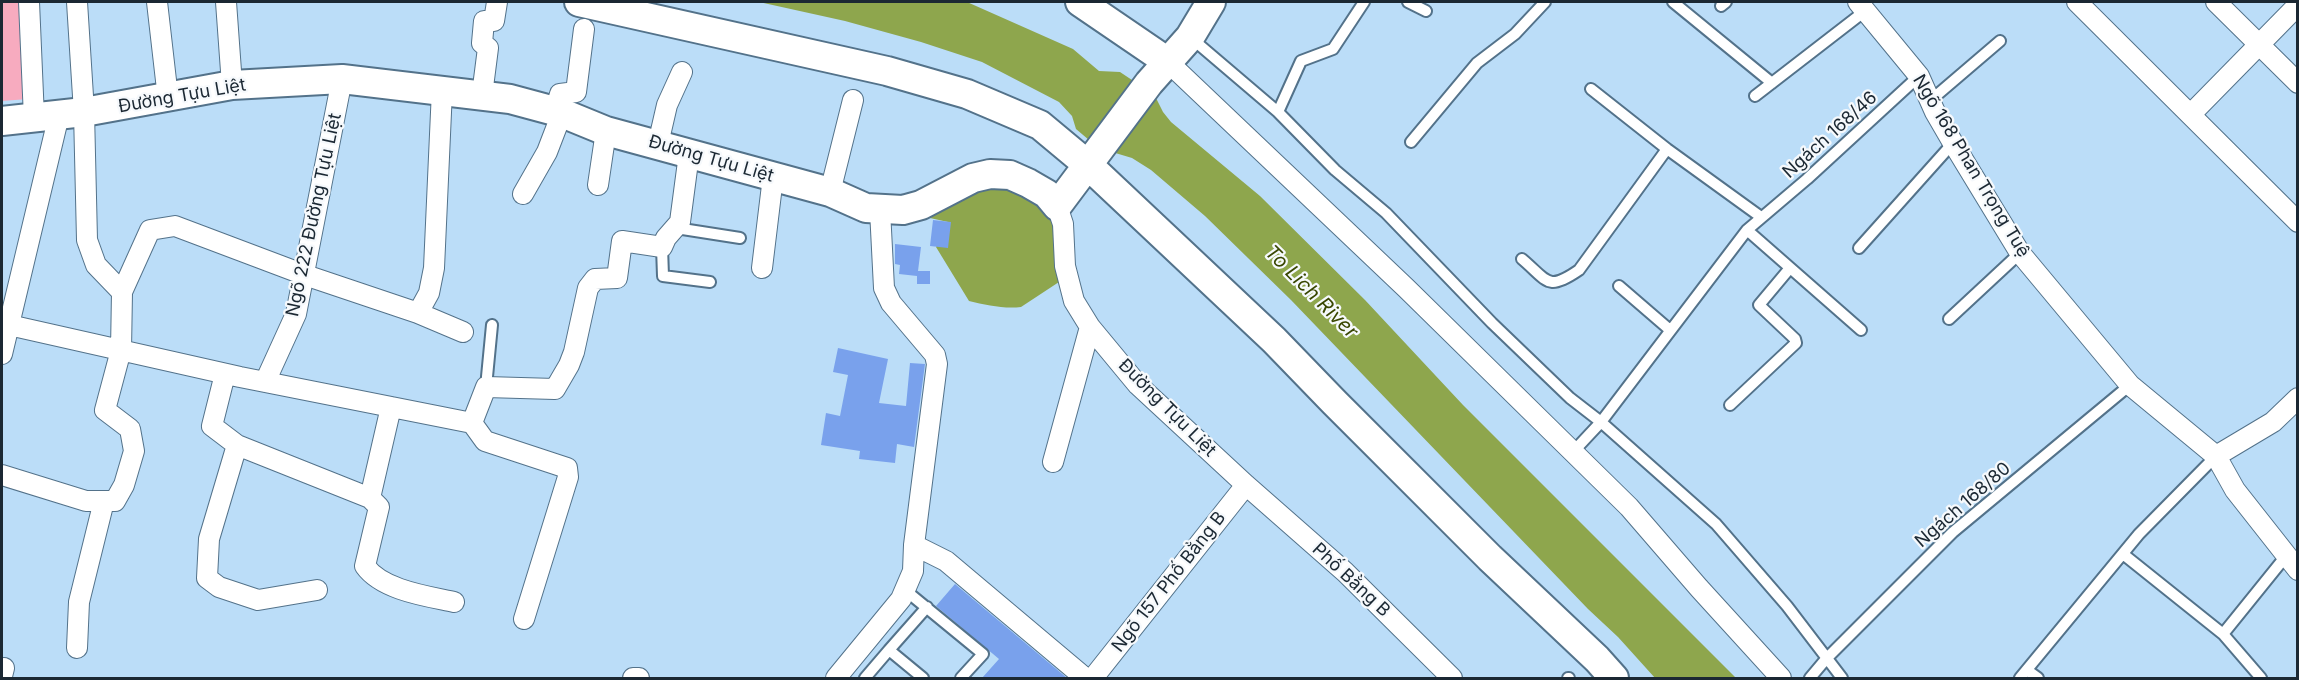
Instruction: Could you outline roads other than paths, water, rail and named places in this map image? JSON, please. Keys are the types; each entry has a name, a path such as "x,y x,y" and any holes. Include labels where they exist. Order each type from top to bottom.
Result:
{"street":[{"path":"29,2 59,115 87,240 96,265 122,292"},
{"path":"2,354 59,115 76,2"},
{"path":"157,2 168,98"},
{"path":"226,2 232,85"},
{"path":"482,95 488,48 482,42 484,21 494,21 497,2"},
{"path":"579,2 876,68 967,94 1040,125 1094,157 1334,402 1614,678"},
{"path":"1080,2 1168,62 1406,288 1629,507 1698,588 1782,678"},
{"path":"1057,206 1149,83 1190,37 1211,2"},
{"path":"2077,2 2298,222"},
{"path":"2216,2 2298,83"},
{"path":"2191,114 2298,5"},
{"name":"Ngõ 168 Phan Trọng Tuệ","path":"1862,6 1919,76 1953,143 2020,253 2130,385 2216,456 2235,490 2292,563"},
{"path":"524,194 547,153 558,112 560,94 576,92 584,29"},
{"path":"658,144 668,105 682,72"},
{"name":"Đường Tựu Liệt","path":"2,121 59,115 168,98 232,85 342,80 510,99 558,112 606,131 830,192 866,208 880,210 903,210 921,205 973,178 990,174 1010,175 1047,194 1057,206 1064,224 1065,267 1074,302 1090,327 1138,385 1246,485"},
{"name":"Ngõ 222 Đường Tựu Liệt","path":"265,382 296,314 342,80"},
{"path":"418,313 429,293 434,268 442,90"},
{"path":"830,192 853,100"},
{"path":"598,185 606,131"},
{"path":"472,423 486,387 555,389 574,352 588,288 595,279 617,278 622,242 662,246 680,222 689,154"},
{"path":"762,268 773,177"},
{"path":"836,678 901,598 913,571 914,545 937,364 935,355 891,303 884,288 880,210"},
{"path":"2,475 86,501 115,501 134,451 130,429 105,410 121,350 122,292 150,230 174,226 305,275 418,313 463,332"},
{"path":"9,325 225,374 472,423 485,441 567,468 568,477 524,619"},
{"path":"1053,462 1090,327"},
{"path":"225,374 212,426 237,444 370,498 379,507 365,566 370,573 407,592 454,602"},
{"path":"2216,456 2273,422 2298,398"},
{"path":"370,498 391,407"},
{"path":"237,444 208,539 207,578 219,587 258,600 317,590"},
{"name":"Ngõ 157 Phố Bằng B","path":"1093,678 1246,485"},
{"name":"Phố Bằng B","path":"1246,485 1345,572 1452,678"},
{"path":"77,648 80,602 104,501"},
{"path":"914,545 946,561 1085,678"},
{"path":"633,678 639,678"}],"lane":[{"path":"1278,112 1301,61 1333,49 1364,2"},
{"path":"1408,2 1426,11"},
{"path":"1411,142 1477,63 1515,34 1545,2"},
{"path":"1673,2 1772,83"},
{"path":"1755,96 1862,6"},
{"path":"1190,37 1278,112 1335,170 1386,213 1492,323 1570,398 1601,422 1716,524 1787,606 1842,678"},
{"path":"1931,100 2000,41"},
{"name":"Ngách 168/46","path":"1572,453 1601,422 1747,230 1807,179 1919,76"},
{"path":"1591,89 1761,217"},
{"path":"1858,248 1953,143"},
{"path":"1522,259 1554,284 1560,283 1579,270 1668,149"},
{"path":"676,228 740,238"},
{"path":"1747,230 1861,330"},
{"path":"662,246 663,276 710,282"},
{"path":"1949,319 2020,253"},
{"path":"1730,405 1796,343 1795,339 1759,305 1790,268"},
{"path":"1619,286 1670,330"},
{"path":"486,387 492,325"},
{"name":"Ngách 168/80","path":"1810,678 1826,659 1953,532 2130,385"},
{"path":"2038,678 2024,674 2139,534 2216,456"},
{"path":"2123,554 2223,634 2261,678"},
{"path":"2223,634 2292,563"},
{"path":"905,590 983,654 961,678"},
{"path":"865,678 927,607"},
{"path":"889,651 923,678"}],"water":[{"name":"To Lich River","path":"759,2 967,2 1073,49 1099,71 1120,72 1135,82 1155,96 1171,122 1260,196 1365,300 1463,405 1736,678 1655,678 1291,300 1205,216 1151,170 1132,158 1112,152 1089,140 1076,129 1072,116 1059,102 982,62 845,21"},
{"path":"991,175 1053,210 1059,282 1021,307 1002,307 969,301 936,247 948,222 930,218"}]}
